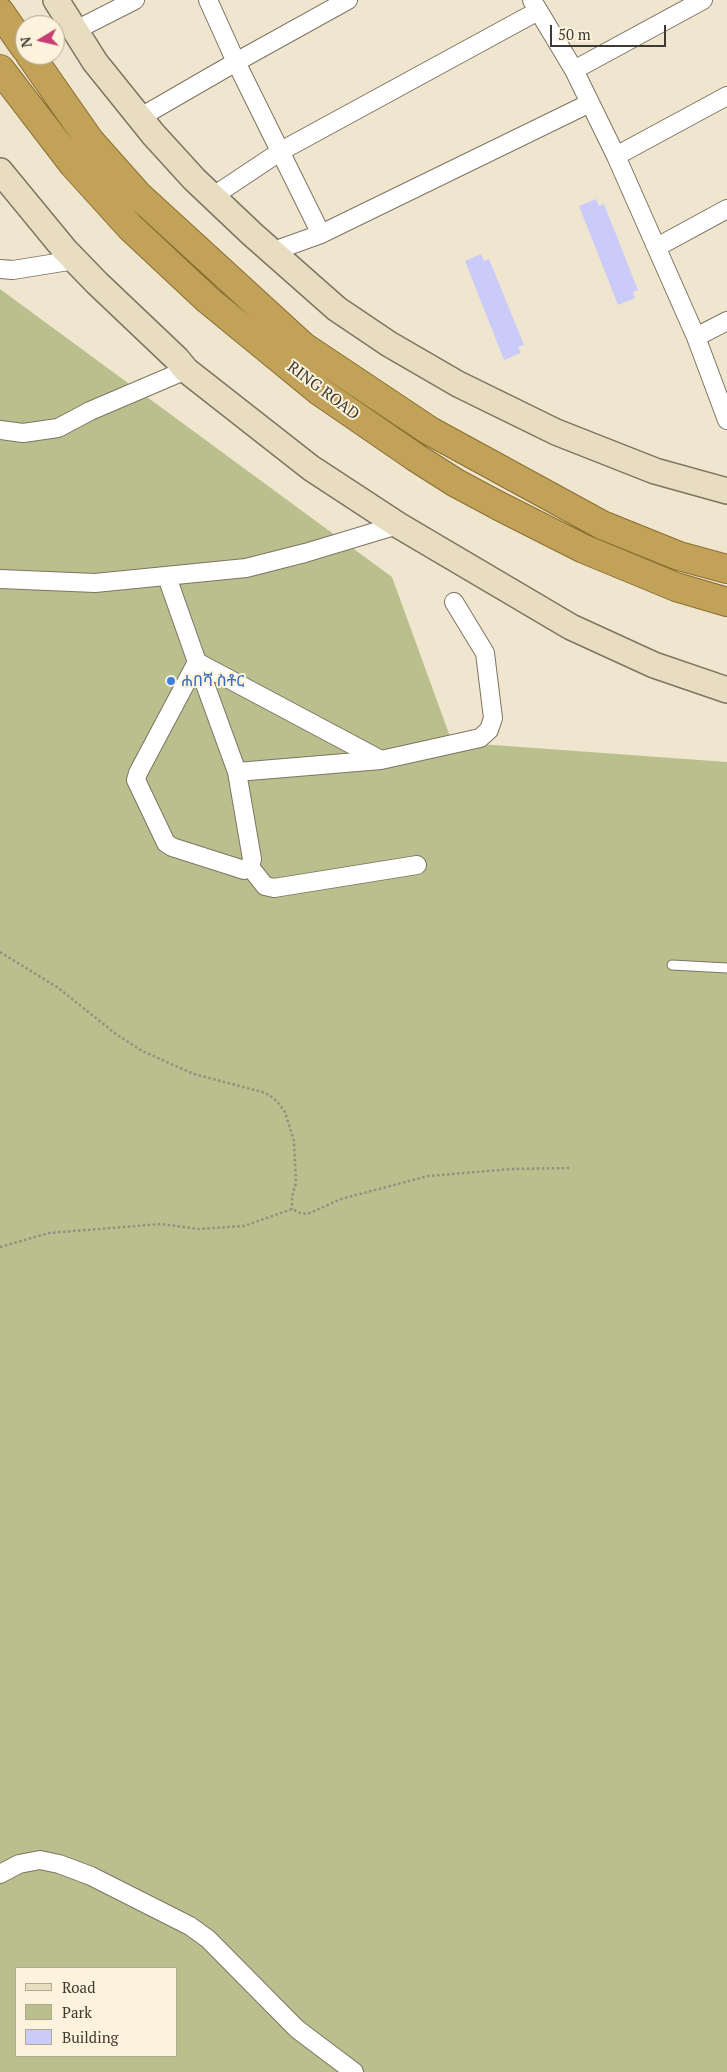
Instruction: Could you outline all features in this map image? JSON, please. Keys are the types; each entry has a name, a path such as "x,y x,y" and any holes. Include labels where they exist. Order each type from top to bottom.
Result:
{"highway":[{"path":"0,12 15,34"},
{"name":"RING ROAD","path":"37,65 90,141 138,195 304,347 430,431 602,525 679,556 727,569"},
{"name":"RING ROAD","path":"0,68 73,164 130,227 208,300 319,391 415,457 456,483 499,506 584,549 676,587 727,602"}],"main road":[{"path":"56,0 95,62 139,118 212,197 271,252 337,309 389,344 458,384 556,432 655,471 727,491"},
{"path":"0,171 44,226 75,260 186,370 311,468 398,525 571,627 654,665 727,690"}],"street":[{"path":"74,31 135,0"},
{"path":"208,0 236,62 321,234"},
{"path":"139,118 348,0"},
{"path":"574,70 703,0"},
{"path":"212,197 281,151 535,5 574,70 616,156 696,337 727,420"},
{"path":"616,156 727,96"},
{"path":"271,252 321,234 590,103"},
{"path":"657,247 727,209"},
{"path":"0,269 13,270 75,260"},
{"path":"696,337 727,321"},
{"path":"0,430 23,433 58,428 186,370"},
{"path":"0,579 95,584 246,568 398,525"},
{"path":"167,577 237,772 252,859 250,867 244,870 172,847 166,843 136,780 197,662"},
{"path":"237,772 381,760 480,738 489,730 493,718 486,653 454,602"},
{"path":"197,662 381,760"},
{"path":"250,867 265,886 274,888 417,865"},
{"path":"0,1874 19,1864 40,1860 59,1864 91,1876 190,1926 208,1939 297,2029 354,2072"}],"lane":[{"path":"672,965 727,968"}],"path":[{"path":"0,952 57,987 116,1034 142,1051 194,1074 266,1093 277,1102 285,1112 294,1141 296,1183 292,1197 292,1210"},
{"path":"0,1247 49,1233 161,1224 199,1229 244,1226 292,1210 302,1214 310,1212 341,1199 428,1176 511,1169 570,1168"}],"green space":[{"path":"0,289 392,577 452,742 727,762 727,2072 0,2072"}],"building":[{"path":"596,199 599,206 604,204 638,290 633,292 635,298 618,305 579,206"},
{"path":"481,254 484,261 489,259 524,345 518,347 521,353 504,360 465,261"}],"place":[{"name":"ሐበሻ ስቶር","path":"171,681"}]}
